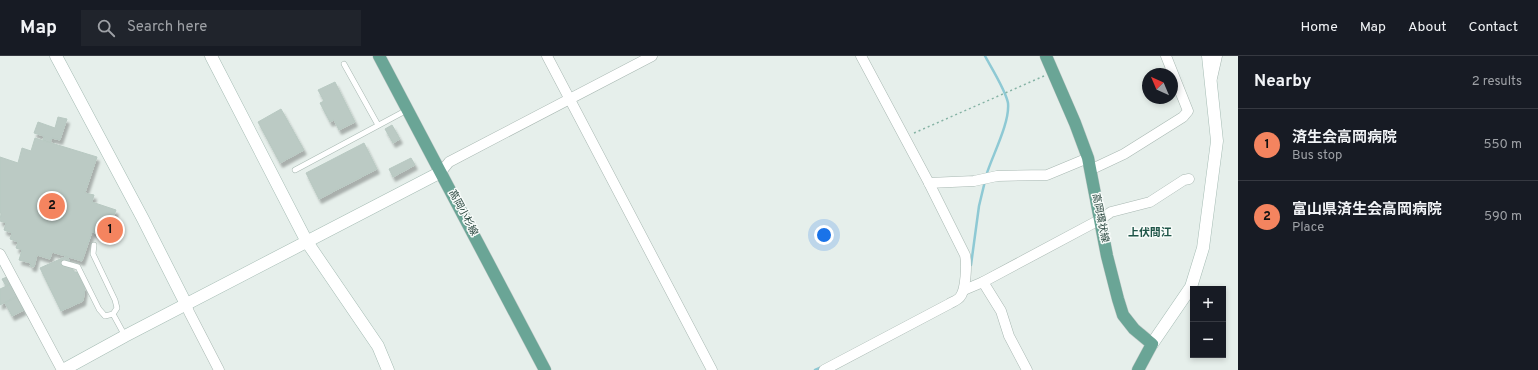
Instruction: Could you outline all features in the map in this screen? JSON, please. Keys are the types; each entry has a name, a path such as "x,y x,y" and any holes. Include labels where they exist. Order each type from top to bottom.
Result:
{"main road":[{"name":"高岡小杉線","path":"380,56 545,370"},
{"name":"高岡環状線","path":"1046,56 1075,123 1089,164 1101,219 1107,256 1123,315 1134,329 1152,344"},
{"path":"1138,370 1152,344"}],"street":[{"path":"56,56 143,219 219,370"},
{"path":"547,56 712,370"},
{"path":"0,254 62,370 441,172 450,162 652,56"},
{"path":"824,370 949,304 960,297 964,289 967,261 965,255 861,56"},
{"path":"929,184 974,181 998,176 1047,175 1124,154 1183,117 1188,111 1166,56"},
{"path":"1152,344 1191,287 1203,248 1216,141 1208,56"},
{"path":"1211,86 1217,56"},
{"path":"214,57 307,242 378,346 388,370"},
{"path":"964,289 983,282 1101,219 1111,212 1150,202 1184,180 1189,179"},
{"path":"983,282 1001,311 1009,336 1027,370"}],"lane":[{"path":"344,64 378,125"},
{"path":"295,170 408,109"},
{"path":"64,263 78,267 99,309 105,316 113,314 117,308 116,304 93,254 94,245"},
{"path":"113,314 125,336"}],"path":[{"path":"904,137 1053,72"}],"building":[{"path":"335,82 355,122 339,130 334,120 330,122 320,103 324,101 318,90"},
{"path":"281,109 304,150 280,163 258,122"},
{"path":"58,117 67,119 60,140 52,138 50,143 43,140 44,136 34,133 38,122 55,128"},
{"path":"392,125 400,139 393,143 385,129"},
{"path":"35,138 97,157 85,193 94,195 92,202 116,210 113,218 116,219 115,225 103,221 99,234 92,232 82,261 52,252 50,259 37,255 34,267 30,266 31,263 19,260 22,250 16,248 18,242 10,239 12,233 4,230 6,223 0,221 0,157 18,163 22,148 31,151"},
{"path":"364,143 377,169 319,199 306,173"},
{"path":"411,158 415,165 393,177 389,169"},
{"path":"67,256 74,272 77,272 85,288 83,301 61,311 40,268"},
{"path":"7,277 11,284 6,286 2,279"},
{"path":"11,284 17,296 0,305 0,289"},
{"path":"17,297 24,310 12,316 5,303"}],"waterway":[{"path":"985,56 1007,98 1008,103 1004,130 986,176"},
{"path":"971,265 979,206 985,181"},
{"path":"815,370 822,367"}],"place":[{"name":"富山県済生会高岡病院","path":"52,206"},
{"name":"済生会高岡病院","path":"110,230"}],"district":[{"name":"上伏間江","path":"1150,233"}]}
